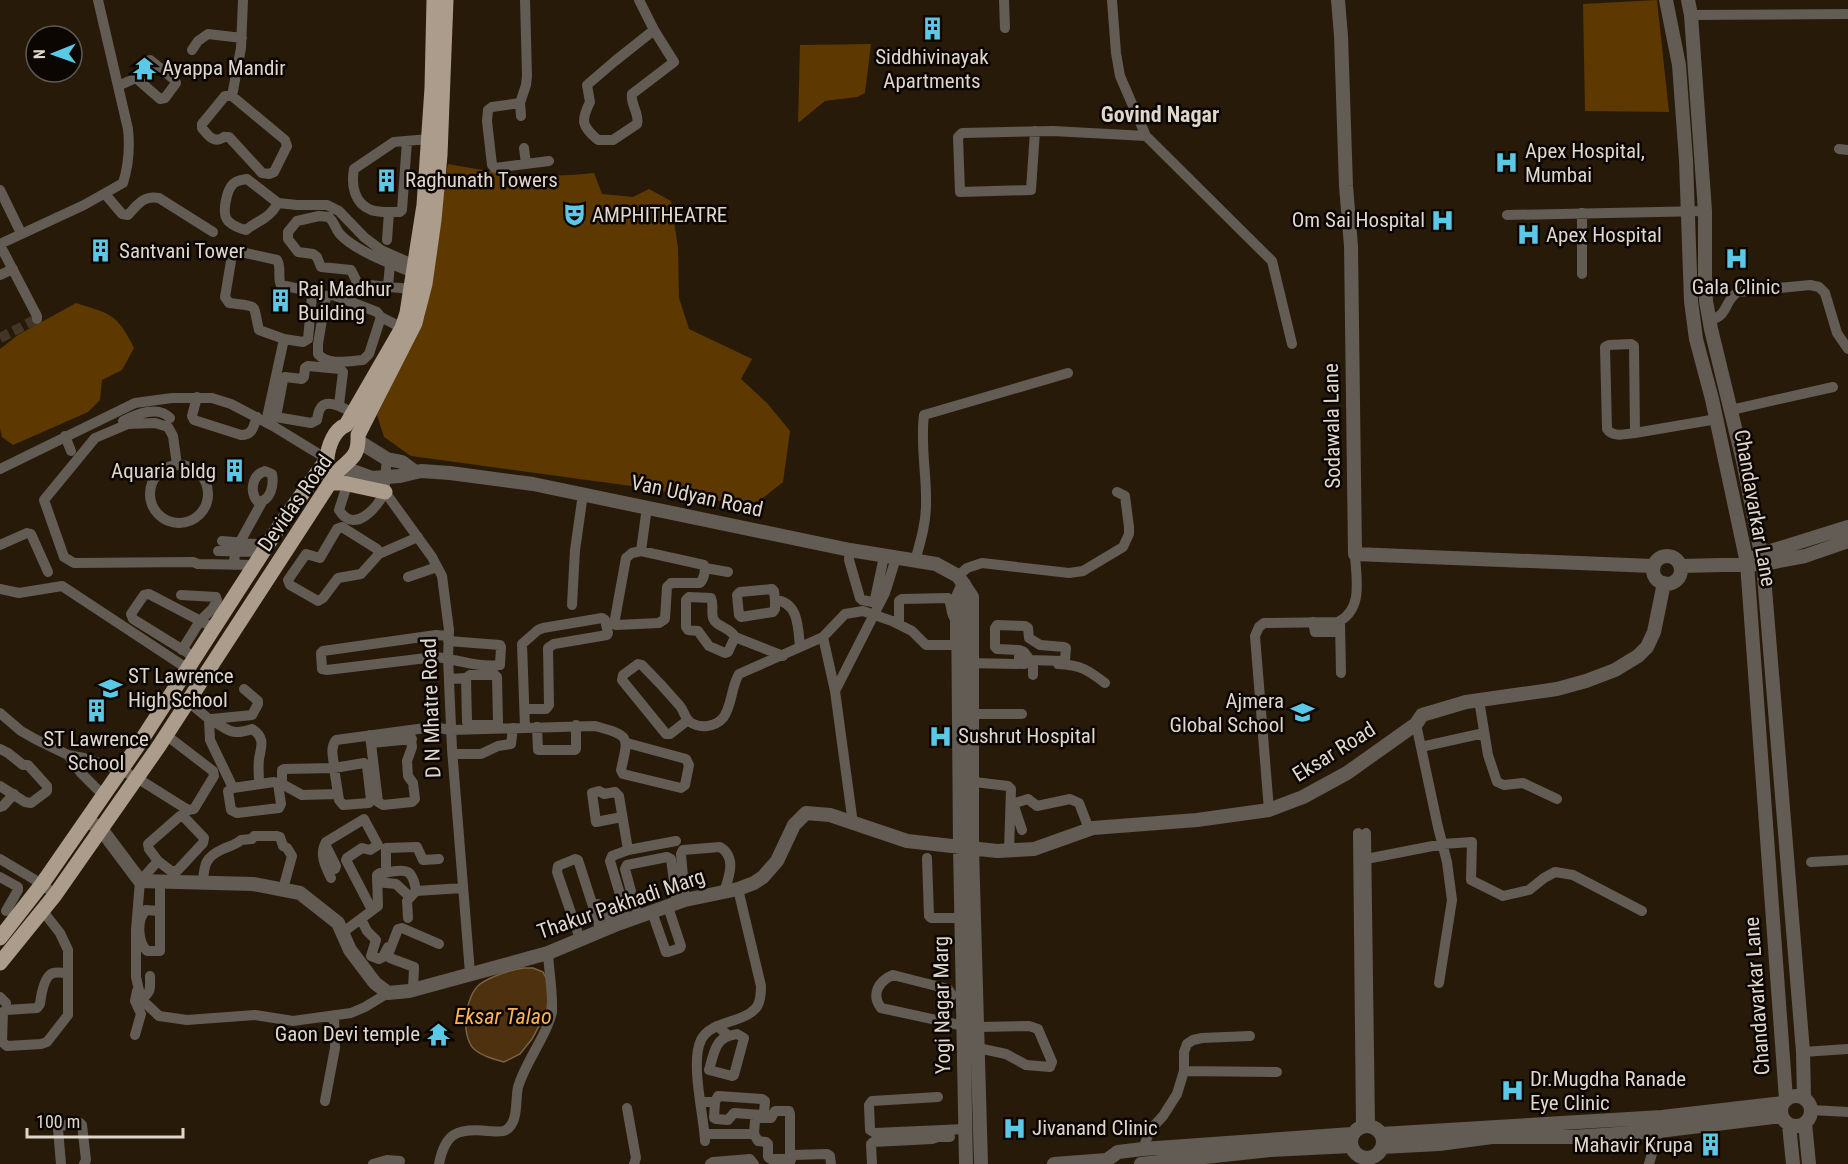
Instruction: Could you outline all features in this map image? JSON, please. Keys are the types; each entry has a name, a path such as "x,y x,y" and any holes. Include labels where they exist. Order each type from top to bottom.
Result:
{"main road":[{"name":"Devidas Road","path":"0,963 55,895 137,778 330,483 347,474 348,463 355,456 358,447 354,429 407,313 424,205 434,42 434,0"},
{"name":"Devidas Road","path":"354,429 415,323 424,284 434,220 440,155 446,0"},
{"name":"Devidas Road","path":"0,938 6,915 42,884 192,664 207,625 261,556 327,459 334,436 340,428 354,429"},
{"path":"327,459 347,474 385,485"}],"street":[{"path":"37,319 0,244 84,205 123,183 130,150 128,129 98,0"},
{"path":"232,96 242,38 243,0"},
{"path":"521,116 520,103 527,76 525,0"},
{"path":"639,0 674,63 632,94 631,99 639,120 637,124 613,140 597,140 585,126 583,118 591,102 587,86 654,30"},
{"path":"1004,0 1005,28"},
{"path":"1112,0 1120,76 1146,136 1272,261 1292,344"},
{"name":"Sodawala Lane","path":"1338,0 1346,186 1351,246 1355,554"},
{"name":"Chandavarkar Lane","path":"1666,0 1679,65 1693,320 1748,563 1784,1111 1793,1164"},
{"name":"Chandavarkar Lane","path":"1688,0 1705,211 1705,276 1710,320 1743,461 1762,559 1807,1103"},
{"path":"1691,15 1848,14"},
{"path":"192,50 198,41 208,34 242,38"},
{"path":"118,86 136,78"},
{"path":"225,96 232,96 285,140 287,146 274,172 262,173 229,137 213,140 201,128 225,96"},
{"path":"520,103 492,107 488,111 487,122 492,165 495,168 549,161"},
{"path":"1035,131 1031,190 960,192 959,134 1035,131 1146,136"},
{"path":"407,141 402,210 390,212 371,210 360,203 355,196 354,169 394,142 429,139"},
{"path":"524,148 526,164"},
{"path":"278,203 272,214 246,230 228,221 225,215 227,190 236,182 247,179 278,203 327,205 339,211 364,237 381,250 415,269"},
{"path":"0,190 21,233"},
{"path":"105,194 125,216 141,200 151,196 159,198 213,232"},
{"path":"1507,215 1705,211"},
{"path":"387,240 390,212"},
{"path":"1582,213 1582,274"},
{"path":"411,289 358,284 351,270 321,267 317,257 313,254 298,252 293,248 288,239 288,232 297,220 319,216 329,217 345,238 360,248 390,264 415,269"},
{"path":"237,251 277,260 280,265 278,280 281,285 309,291 312,296 308,339 303,342 284,339 259,330 256,309 252,306 229,303 225,297 232,255 237,251"},
{"path":"388,286 390,264"},
{"path":"0,275 13,269"},
{"path":"1710,320 1723,314 1734,293 1810,285 1819,287 1825,293 1837,333 1848,350"},
{"path":"381,317 369,354 363,360 334,362 325,360 318,354 326,296 333,295 377,312 381,317 402,327"},
{"path":"268,420 284,339"},
{"path":"1635,433 1634,346 1631,344 1609,345 1605,347 1607,429 1610,433 1614,435 1635,433 1717,419"},
{"path":"370,350 387,355"},
{"path":"197,398 192,416 194,420 247,435 268,420 285,377 302,379 305,368 308,366 340,369 344,372 339,405 354,429"},
{"path":"915,561 926,505 922,456 924,415 1068,373"},
{"path":"1731,411 1833,387"},
{"path":"82,427 98,431 136,415 170,411 197,398 212,398 268,420 327,459"},
{"path":"0,469 135,403 170,411"},
{"path":"268,420 310,423 317,420 323,405 339,405"},
{"path":"177,465 173,436 168,427 155,423 128,424 95,438 44,500 64,557 74,563 193,562 198,564 236,555 261,556"},
{"name":"Van Udyan Road","path":"354,429 387,459 402,462 414,471"},
{"path":"65,436 71,452"},
{"path":"347,474 339,510 342,515 350,519 358,519 371,513 385,485 387,459"},
{"path":"177,465 197,471 205,480 208,492 207,504 201,515 184,523 172,523 161,518 153,508 150,496 152,484 158,474 168,467 177,465"},
{"name":"Van Udyan Road","path":"385,485 414,471 450,472 533,484 889,560 936,564 961,580"},
{"name":"D N Mhatre Road","path":"385,485 442,576 448,638 450,716 470,974"},
{"path":"967,781 973,714 958,597 961,580 967,568 982,563 1069,573 1083,572 1123,547 1129,534 1125,496 1118,492"},
{"path":"572,605 575,550 583,494"},
{"path":"236,555 262,502"},
{"path":"641,551 647,507"},
{"path":"379,554 377,549 342,527 337,529 320,558 306,554 288,580 290,585 318,601 323,598 338,578 361,574 379,554 418,537"},
{"path":"1681,566 1748,563 1848,527"},
{"path":"0,545 27,533 31,534 50,574 62,586 192,664"},
{"path":"1762,559 1805,556 1848,541"},
{"path":"220,546 236,555 261,556"},
{"path":"850,550 849,560 860,598 872,602 881,592"},
{"path":"705,568 700,583 671,583 667,587 665,619 659,623 616,625 615,619 626,558 632,553 641,551 728,572"},
{"path":"1341,673 1340,626 1355,604 1355,554 1653,566"},
{"path":"1667,555 1676,559 1681,566 1681,571 1673,582 1664,583 1657,579 1653,566 1658,558 1667,555"},
{"path":"835,691 873,615 889,560"},
{"path":"408,576 437,567"},
{"path":"0,577 2,590 19,593 62,586"},
{"name":"Eksar Road","path":"966,848 1009,851 1034,849 1089,829 1197,820 1269,810 1303,797 1347,773 1416,724 1422,715 1466,702 1557,689 1615,670 1638,656 1647,647 1654,632 1664,583"},
{"path":"182,650 207,625 149,594 144,595 131,614 133,620 182,650 192,664"},
{"path":"181,595 216,597 219,610"},
{"path":"735,637 728,652 725,653 709,646 698,631 688,630 686,627 686,600 689,597 711,598 713,618 718,624 732,630 735,637 783,656"},
{"path":"688,720 670,734 666,734 622,680 623,675 638,664 642,665 682,708 688,720 699,726 714,724 724,717 739,674 823,637 845,614 863,612 899,624 912,631 926,645 953,645 955,643 955,619 948,598 902,598 899,601 899,624"},
{"path":"775,600 788,603 797,619 800,647"},
{"path":"525,709 546,709 549,705 548,648 554,644 606,635 608,633 605,620 602,618 543,628 522,644 525,727"},
{"path":"1269,810 1255,636 1258,627 1264,623 1317,628 1340,626"},
{"path":"998,625 1025,626 1028,628 1029,638 1036,643 1066,648 1065,660 1030,660 1024,652 1019,650 995,647 995,628 998,625"},
{"path":"435,635 466,641 500,645 500,664 464,662 435,657 322,669 321,653 323,651 435,635"},
{"path":"823,637 835,691 853,824"},
{"path":"464,662 466,641"},
{"path":"1019,650 1019,664"},
{"path":"966,663 1019,664 1035,669 1075,665 1087,669 1106,683"},
{"path":"966,663 966,848"},
{"path":"449,679 466,678 470,675 495,675 497,677 498,722 496,725 471,725 467,722 466,678"},
{"path":"244,689 258,700 252,715 252,729"},
{"path":"450,697 466,697"},
{"path":"1479,700 1488,755 1497,782 1504,785 1523,783 1557,800"},
{"path":"187,701 209,719 233,733 239,734 252,729"},
{"path":"0,713 21,731 68,755 121,770 188,810 194,809 213,776 213,771 166,735"},
{"path":"973,714 1022,714"},
{"path":"209,719 252,715"},
{"path":"450,716 467,716"},
{"path":"209,719 210,740 233,788"},
{"path":"1416,724 1443,844 1452,900 1438,983"},
{"path":"338,794 302,795 282,784 282,770 334,768 364,763 367,766 371,800 369,803 343,805 339,800 334,768 332,749 336,740 411,734 433,727 451,730 525,727 552,729 595,726 617,732 627,743 686,759 689,765 685,785 681,788 623,774 621,770 627,743"},
{"path":"453,754 481,754 498,746 512,744 513,728"},
{"path":"537,729 538,750 574,750 576,749 576,728"},
{"path":"252,729 257,733 263,746 259,760 259,784"},
{"path":"1421,747 1484,733"},
{"path":"370,739 378,802 383,805 412,802 415,799 413,783 408,776 407,761 412,747 411,734"},
{"path":"0,749 9,753 23,765 28,765 47,786 47,791 31,803 25,802 0,786"},
{"path":"68,755 81,773 103,795"},
{"path":"967,781 1008,786 1011,789 1009,851"},
{"path":"274,782 278,784 281,804 279,808 237,813 231,810 228,791 233,788 274,782"},
{"path":"0,807 14,794"},
{"path":"1022,830 1014,806 1015,803 1028,799 1037,806 1070,800 1079,803 1089,829"},
{"name":"Thakur Pakhadi Marg","path":"388,993 412,990 548,953 601,931 624,917 652,912 677,903 731,891 754,883 763,877 777,861 794,825 806,813 831,815 906,841 966,848"},
{"path":"180,816 183,816 204,838 203,843 177,871 171,871 158,861 148,844 180,816"},
{"path":"622,817 628,850"},
{"path":"329,875 323,861 325,844 364,819 382,846 386,873"},
{"path":"87,820 100,829 140,881 253,884 300,893 338,923 350,950 375,983 388,993 351,1013 293,1021 255,1015 187,1020 164,1018 151,1010 141,999 136,977 136,930 140,881 158,861"},
{"path":"1362,876 1366,859 1362,833 1362,876 1363,989 1368,1145"},
{"path":"203,882 204,866 208,859 220,850 239,843 241,840 252,839 254,836 277,836 292,856 283,889"},
{"path":"624,917 610,861 615,854 628,850 676,841"},
{"path":"1366,859 1443,844 1472,842 1471,880 1503,896 1528,890 1555,872 1573,875 1642,911"},
{"path":"372,910 347,858 362,848 370,850 382,846 417,847 423,860 439,859"},
{"path":"677,903 683,850 720,847 725,849 730,860 731,891 761,986 760,998 757,1007 746,1015 717,1026 702,1039 697,1067 705,1138 754,1134"},
{"name":"Yogi Nagar Marg","path":"966,848 964,989 978,1048 981,1164"},
{"path":"624,917 627,865 667,857 671,859 676,883 680,948 666,952 652,912"},
{"path":"927,858 928,916 966,924"},
{"path":"580,939 557,872 558,866 575,859 578,860 601,931"},
{"path":"1811,862 1848,860"},
{"path":"6,915 18,887 1,877 5,862 42,884 55,895"},
{"path":"342,933 378,906 377,875 406,872 411,874 413,894"},
{"path":"159,910 160,882"},
{"path":"377,882 396,884 413,894 463,888"},
{"path":"589,883 603,916 624,917"},
{"path":"408,918 407,900 413,894"},
{"path":"42,910 64,938 68,950 68,973 68,1015 47,1042 7,1046 3,1042 3,1012 37,1008 40,1004 41,992 49,976 53,973 68,973"},
{"path":"361,919 367,931 376,940 371,956 379,959 383,957 391,939 394,939"},
{"path":"412,990 418,968 388,955 398,928 439,944"},
{"path":"439,1164 442,1148 449,1138 458,1133 470,1129 499,1132 510,1126 522,1078 552,1015 548,953"},
{"path":"964,989 948,989 893,975 885,978 877,988 876,998 881,1008 971,1026 1029,1026 1038,1029 1052,1062 1050,1067 1045,1068 1026,1065 1006,1054 978,1048 964,1048"},
{"path":"141,999 150,991 150,976"},
{"path":"135,1035 141,1014 135,1001 138,988"},
{"path":"325,1101 335,1048 334,1016"},
{"path":"717,1026 729,1036"},
{"name":"Yogi Nagar Marg","path":"966,1164 964,1048 971,1026"},
{"path":"697,1067 732,1076 734,1075 744,1038 737,1034 718,1041 709,1070"},
{"path":"1143,1149 1150,1130 1178,1094 1184,1071 1184,1052 1187,1044 1193,1040 1250,1036"},
{"path":"1803,1052 1848,1049"},
{"path":"1184,1071 1277,1072"},
{"path":"1054,1164 1111,1162 1118,1152 1143,1149 1264,1145 1368,1145 1479,1133 1660,1124 1784,1111 1798,1095 1807,1103 1848,1112"},
{"path":"718,1096 762,1100 765,1101 764,1113 762,1115 734,1113 728,1120 716,1119 714,1118 715,1102 718,1096"},
{"path":"938,1097 872,1101 869,1105 870,1130 875,1133 965,1132"},
{"path":"964,1099 979,1099"},
{"path":"701,1102 715,1102"},
{"path":"1784,1111 1794,1126 1805,1123 1809,1118 1807,1103"},
{"path":"627,1108 636,1158 634,1164"},
{"path":"775,1111 789,1112 790,1156 788,1159 768,1157 768,1144 758,1141 754,1134 757,1118 771,1118 775,1111"},
{"path":"61,1164 58,1129 60,1126 80,1123 86,1160 84,1164"},
{"path":"1805,1123 1809,1164"},
{"path":"1648,1164 1660,1124"},
{"path":"872,1164 871,1144 873,1142 932,1139 965,1132"},
{"path":"1141,1164 1264,1145"},
{"path":"790,1164 793,1155 827,1154 830,1156 831,1164"},
{"path":"710,1164 750,1159 754,1164"},
{"path":"373,1164 387,1160 400,1161"}],"shaded area":[{"path":"1657,0 1669,112 1585,111 1583,4"},
{"path":"871,44 865,93 857,97 825,101 798,123 800,45"},
{"path":"448,164 521,174 594,173 602,194 633,197 649,189 671,201 678,248 679,298 689,329 752,359 741,379 767,403 790,431 783,482 759,501 735,505 631,486 411,456 384,437 377,415 425,316 437,221"},
{"path":"76,303 111,316 123,328 134,348 122,370 102,380 100,400 88,412 13,445 2,437 0,428 0,349 18,335"}],"water":[{"name":"Eksar Talao","path":"523,968 533,968 543,972 549,984 547,1011 532,1039 520,1054 504,1062 481,1054 470,1043 466,1025 468,1006 480,984 490,978"}],"tunnel":[{"path":"0,338 37,319"}],"place":[{"name":"Siddhivinayak Apartments","path":"932,29"},
{"name":"Ayappa Mandir","path":"144,68"},
{"name":"Apex Hospital, Mumbai","path":"1507,163"},
{"name":"Raghunath Towers","path":"387,180"},
{"name":"AMPHITHEATRE","path":"574,215"},
{"name":"Om Sai Hospital","path":"1443,220"},
{"name":"Apex Hospital","path":"1528,235"},
{"name":"Santvani Tower","path":"101,251"},
{"name":"Gala Clinic","path":"1736,259"},
{"name":"Raj Madhur Building","path":"280,301"},
{"name":"Aquaria bldg","path":"234,471"},
{"name":"ST Lawrence High School","path":"110,688"},
{"name":"ST Lawrence School","path":"96,711"},
{"name":"Ajmera Global School","path":"1302,713"},
{"name":"Sushrut Hospital","path":"940,736"},
{"name":"Gaon Devi temple","path":"438,1034"},
{"name":"Dr.Mugdha Ranade Eye Clinic","path":"1512,1091"},
{"name":"Jivanand Clinic","path":"1014,1128"},
{"name":"Mahavir Krupa","path":"1711,1145"}],"district":[{"name":"Govind Nagar","path":"1160,114"}]}
